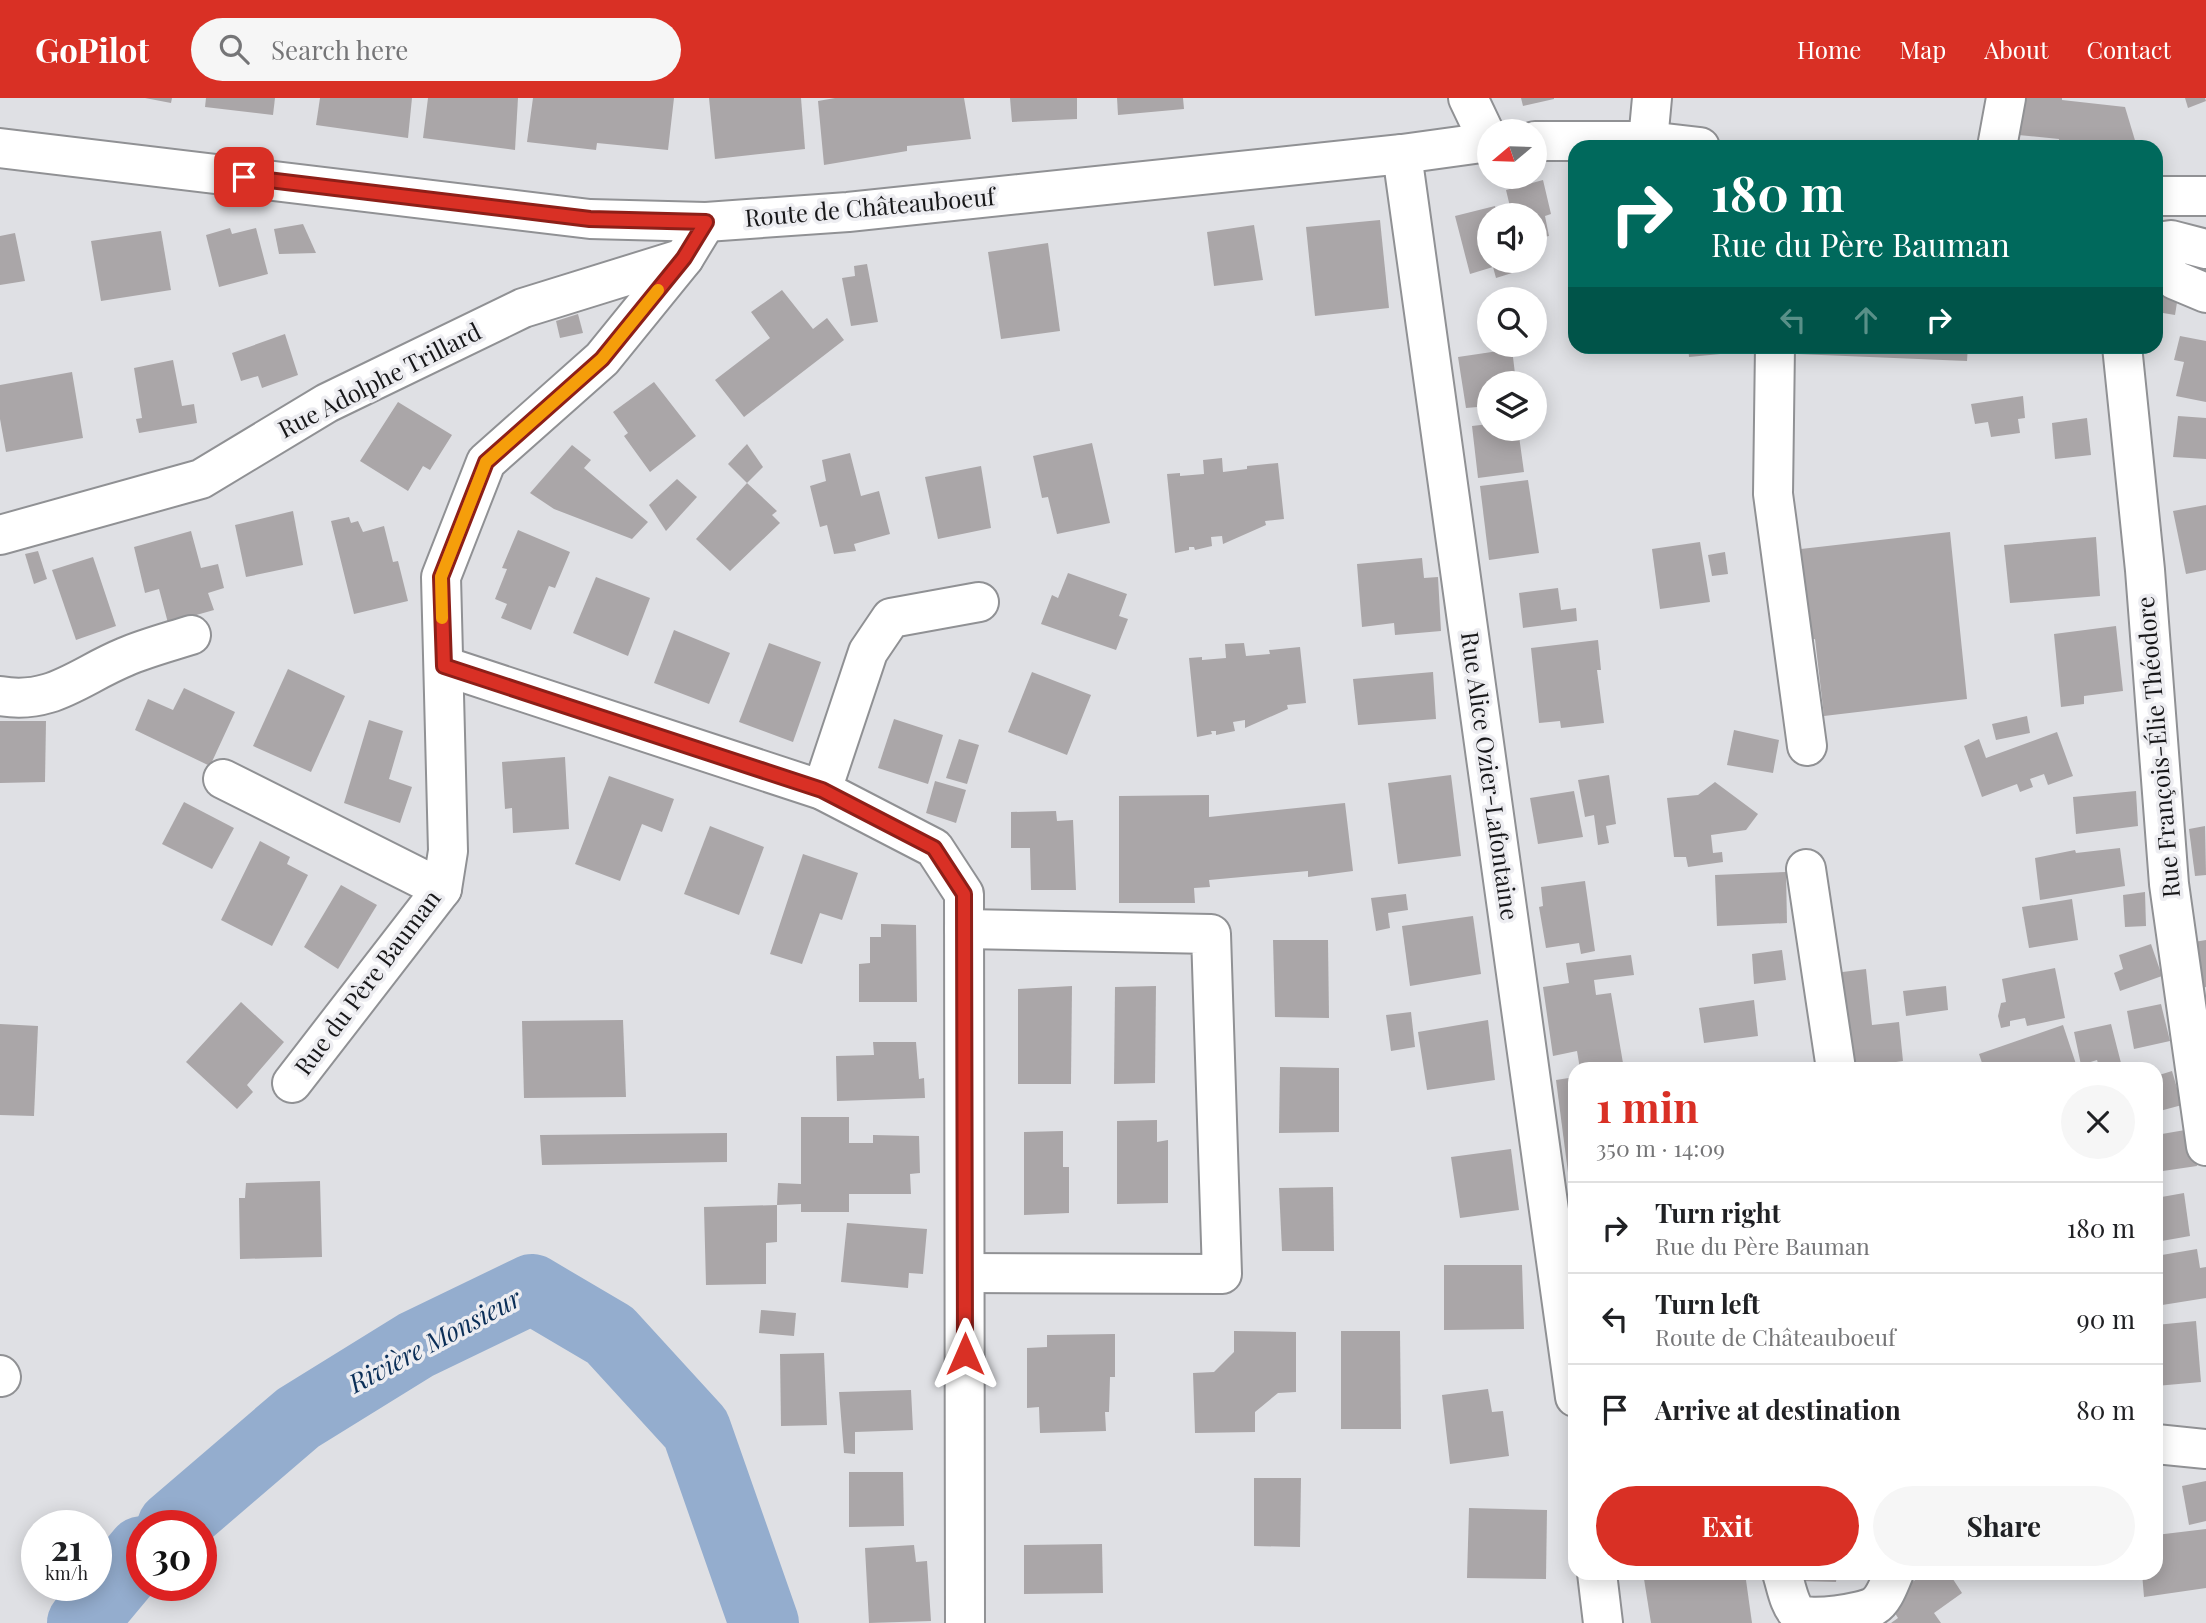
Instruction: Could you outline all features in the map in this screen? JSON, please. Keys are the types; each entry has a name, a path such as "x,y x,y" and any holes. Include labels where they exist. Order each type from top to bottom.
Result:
{"street":[{"path":"1468,98 1478,119"},
{"path":"1648,140 1652,98"},
{"path":"1998,140 2006,98"},
{"path":"1547,141 1568,141"},
{"name":"Route de Châteauboeuf","path":"0,148 590,219 706,222 848,212 1402,154 1477,144"},
{"name":"Rue Alice Ozier-Lafontaine","path":"1402,154 1568,1341"},
{"path":"2163,196 2206,196"},
{"name":"Rue du Père Bauman","path":"292,1083 442,889 448,851 441,577 486,462 602,359 684,258 706,222"},
{"path":"2163,241 2171,240 2206,249"},
{"name":"Rue Adolphe Trillard","path":"0,535 201,480 327,403 523,308 684,258"},
{"path":"2163,268 2175,280 2206,293"},
{"path":"1775,354 1773,494 1807,746"},
{"name":"Rue François-Élie Théodore","path":"2123,354 2145,570 2169,884 2206,1146"},
{"path":"822,790 867,652 891,618 979,602"},
{"path":"0,696 20,699 57,692 115,661 191,635"},
{"path":"444,666 822,790 934,848 964,894 965,1623"},
{"path":"223,779 442,889"},
{"path":"1807,869 1835,1062"},
{"path":"964,929 1211,934 1222,1274 965,1273"},
{"path":"2163,1445 2206,1449"},
{"path":"1586,1623 1603,1623 1598,1580"},
{"path":"1784,1580 1799,1614 1808,1616 1847,1614 1873,1608 1882,1598 1891,1580"}],"building":[{"path":"145,98 172,98 171,103"},
{"path":"206,98 275,98 273,115 205,107"},
{"path":"320,98 412,98 408,138 316,125"},
{"path":"428,98 518,98 515,150 423,138"},
{"path":"533,98 674,98 668,150 597,143 596,150 527,142"},
{"path":"709,98 801,98 805,149 715,159"},
{"path":"835,98 964,98 971,139 907,146 907,151 824,165 818,101"},
{"path":"1010,98 1077,98 1077,119 1012,122"},
{"path":"1117,98 1183,98 1184,109 1118,115"},
{"path":"1521,98 1554,98 1554,99 1523,106"},
{"path":"2014,98 2062,98 2125,107 2135,140 2059,140 2008,134"},
{"path":"2185,98 2205,98 2206,101 2188,108"},
{"path":"1545,189 1551,214 1547,215 1547,203 1509,203 1506,190"},
{"path":"1477,210 1477,272 1470,274 1455,216"},
{"path":"1380,220 1389,308 1315,316 1306,227"},
{"path":"303,224 316,253 279,254 274,229"},
{"path":"1254,225 1263,280 1214,286 1207,232"},
{"path":"230,228 232,234 256,228 268,274 219,287 206,235"},
{"path":"161,231 171,290 101,301 91,241"},
{"path":"15,233 25,281 0,285 0,236"},
{"path":"1048,243 1060,331 1001,339 988,252"},
{"path":"867,264 878,322 851,326 842,278 855,276 854,266"},
{"path":"1495,273 1512,273 1496,278"},
{"path":"782,290 813,329 827,318 844,340 744,417 715,380 770,338 751,312"},
{"path":"2163,293 2178,296 2175,315 2163,313"},
{"path":"578,314 583,333 560,338 556,321"},
{"path":"285,334 298,375 262,388 258,376 241,381 232,353"},
{"path":"2180,336 2206,341 2206,402 2176,396 2184,362 2174,360"},
{"path":"1477,354 1477,357 1513,357 1515,371 1477,371 1477,407 1466,408 1458,357"},
{"path":"1689,354 1720,354 1689,357"},
{"path":"1797,354 1967,354 1967,361"},
{"path":"173,360 182,406 194,404 197,423 139,433 136,419 142,418 134,368"},
{"path":"72,372 83,438 6,452 0,419 0,385"},
{"path":"654,382 696,436 650,472 624,436 628,433 613,412"},
{"path":"2023,396 2025,418 2018,419 2020,433 1991,437 1988,422 1975,424 1971,404"},
{"path":"398,402 452,435 430,470 423,466 408,491 360,461"},
{"path":"2178,416 2206,418 2206,459 2173,457"},
{"path":"2087,418 2091,455 2055,459 2052,423"},
{"path":"1477,425 1477,441 1520,441 1524,472 1478,478 1472,426"},
{"path":"1092,443 1110,523 1057,534 1048,497 1042,498 1033,456"},
{"path":"747,444 763,467 747,483 728,464"},
{"path":"572,445 591,460 584,468 648,522 632,539 554,509 530,493"},
{"path":"850,453 861,496 879,491 890,534 854,544 856,551 834,554 827,525 820,527 810,486 826,481 822,460"},
{"path":"1222,458 1223,472 1278,463 1284,519 1265,521 1266,525 1223,544 1222,536 1211,537 1212,546 1195,550 1194,547 1189,547 1189,550 1175,553 1167,474 1204,474 1203,460"},
{"path":"981,466 991,528 938,539 925,477"},
{"path":"677,479 697,497 666,531 649,505"},
{"path":"1528,480 1539,553 1489,560 1480,486"},
{"path":"747,483 777,511 772,515 780,523 730,571 696,539"},
{"path":"2206,505 2206,570 2186,574 2173,511"},
{"path":"293,511 303,565 246,577 235,525"},
{"path":"349,517 351,523 358,521 363,532 384,526 393,562 398,561 408,601 354,614 331,521"},
{"path":"518,530 570,552 555,588 549,586 531,630 501,618 507,604 495,599 507,569 502,568"},
{"path":"191,531 201,568 218,564 224,588 208,593 214,610 168,623 159,589 145,593 134,547"},
{"path":"1950,532 1967,699 1824,716 1815,639 1803,641 1792,550"},
{"path":"2096,537 2100,596 2010,603 2004,545"},
{"path":"1700,542 1710,602 1660,609 1652,549"},
{"path":"38,551 47,579 34,584 25,554"},
{"path":"1725,552 1728,574 1712,576 1708,555"},
{"path":"93,557 116,626 76,640 52,570"},
{"path":"1422,558 1424,578 1438,577 1441,631 1395,635 1394,623 1362,627 1357,564"},
{"path":"1068,573 1127,594 1119,616 1128,619 1116,650 1041,624 1052,595 1058,598"},
{"path":"596,577 650,598 628,656 573,633"},
{"path":"1558,588 1561,610 1576,608 1577,621 1523,628 1519,593"},
{"path":"2116,626 2123,691 2084,696 2084,704 2061,707 2054,634"},
{"path":"674,630 730,653 709,704 654,683"},
{"path":"1598,640 1601,670 1597,670 1604,723 1561,728 1560,721 1539,723 1531,648"},
{"path":"769,643 821,662 793,742 739,722"},
{"path":"1244,643 1246,656 1270,654 1269,650 1300,647 1306,703 1287,705 1288,709 1245,728 1245,720 1233,722 1235,731 1216,735 1216,731 1211,731 1212,734 1197,737 1189,658 1226,658 1225,644"},
{"path":"288,669 345,696 311,772 253,746"},
{"path":"1032,672 1091,695 1067,755 1008,732"},
{"path":"1433,672 1436,719 1358,725 1353,679"},
{"path":"184,688 235,712 210,766 135,730 148,699 173,710"},
{"path":"2027,716 2030,733 1996,740 1992,724"},
{"path":"894,719 943,735 928,784 878,768"},
{"path":"369,720 403,731 389,779 412,787 400,823 344,803"},
{"path":"0,721 46,721 45,782 0,783"},
{"path":"1734,730 1779,740 1773,773 1727,765"},
{"path":"2057,732 2073,776 2048,785 2044,774 2030,779 2033,787 2020,792 2017,784 1982,797 1964,746 1979,739 1986,758"},
{"path":"959,739 979,745 967,784 946,778"},
{"path":"565,757 569,829 513,833 512,808 505,809 502,762"},
{"path":"1451,775 1461,856 1398,864 1388,783"},
{"path":"1609,775 1616,824 1606,826 1609,843 1598,845 1594,815 1585,817 1578,780"},
{"path":"609,776 674,799 662,832 642,824 620,881 575,864"},
{"path":"935,781 966,790 956,823 926,813"},
{"path":"1715,782 1758,814 1746,830 1711,835 1713,853 1722,852 1723,862 1688,867 1686,857 1674,857 1667,798 1698,795"},
{"path":"1574,791 1583,837 1538,844 1530,798"},
{"path":"2136,791 2138,826 2076,834 2073,797"},
{"path":"1209,795 1209,817 1345,803 1353,871 1308,877 1308,871 1209,880 1210,887 1194,888 1195,903 1119,903 1119,796"},
{"path":"184,802 234,828 212,869 162,844"},
{"path":"1056,811 1057,821 1073,820 1076,890 1031,890 1030,848 1011,848 1011,812"},
{"path":"710,826 764,847 739,915 684,894"},
{"path":"2205,826 2206,875 2195,876 2189,829"},
{"path":"260,841 290,857 287,864 308,875 272,946 221,920"},
{"path":"2120,848 2125,886 2040,900 2035,858 2075,850 2076,853"},
{"path":"803,854 858,873 842,920 820,913 802,964 770,954"},
{"path":"1786,872 1787,923 1717,926 1715,875"},
{"path":"1585,881 1595,951 1581,954 1579,943 1546,948 1539,907 1543,906 1541,887"},
{"path":"341,885 377,905 338,969 304,947"},
{"path":"2145,892 2146,926 2125,927 2123,895"},
{"path":"1406,894 1408,910 1388,913 1390,928 1376,931 1371,898"},
{"path":"2072,899 2078,940 2029,948 2022,907"},
{"path":"1473,916 1481,974 1410,986 1402,926"},
{"path":"881,924 916,925 917,1002 859,1002 859,964 870,963 870,937 881,937"},
{"path":"1273,940 1328,940 1329,1018 1275,1017"},
{"path":"2206,940 2206,987 2202,988 2194,942"},
{"path":"2151,944 2162,976 2120,991 2114,973 2123,969 2119,955"},
{"path":"1782,950 1786,980 1754,984 1752,954"},
{"path":"1631,955 1634,975 1594,980 1596,995 1611,993 1623,1062 1579,1062 1577,1051 1553,1056 1543,987 1569,983 1566,963"},
{"path":"2055,968 2065,1018 2027,1026 2025,1018 2010,1021 2010,1026 2001,1028 1998,1016 2001,1003 2006,1002 2002,979"},
{"path":"1866,969 1872,1025 1899,1022 1903,1061 1852,1062 1827,974"},
{"path":"1072,986 1071,1084 1018,1084 1018,989"},
{"path":"1156,986 1155,1083 1114,1084 1115,987"},
{"path":"1946,986 1948,1010 1906,1016 1903,991"},
{"path":"1754,1000 1758,1036 1704,1043 1699,1008"},
{"path":"241,1002 284,1042 247,1085 253,1092 237,1109 186,1062"},
{"path":"2161,1004 2170,1041 2134,1049 2127,1011"},
{"path":"1411,1012 1415,1047 1391,1051 1386,1015"},
{"path":"623,1020 626,1097 524,1098 522,1021"},
{"path":"1488,1020 1495,1080 1427,1090 1418,1032"},
{"path":"0,1024 38,1026 34,1116 0,1115"},
{"path":"2111,1024 2121,1062 2080,1062 2074,1032"},
{"path":"2063,1025 2075,1062 1982,1062 1979,1054"},
{"path":"873,1042 916,1042 919,1079 924,1078 925,1098 837,1101 836,1056 874,1055"},
{"path":"1280,1067 1339,1068 1339,1132 1279,1133"},
{"path":"2172,1071 2182,1105 2163,1110 2163,1074"},
{"path":"1568,1078 1568,1172 1556,1080"},
{"path":"801,1117 849,1117 849,1143 873,1143 873,1135 919,1136 920,1173 910,1174 911,1194 849,1194 849,1212 801,1212 801,1204 777,1205 778,1183 801,1184"},
{"path":"1157,1120 1157,1142 1168,1140 1168,1203 1117,1204 1117,1121"},
{"path":"2191,1129 2197,1166 2163,1171 2163,1134"},
{"path":"1063,1131 1063,1167 1069,1167 1069,1213 1024,1215 1024,1132"},
{"path":"727,1133 727,1162 542,1165 540,1135"},
{"path":"1511,1149 1519,1210 1460,1218 1451,1157"},
{"path":"320,1181 322,1257 240,1259 239,1198 245,1198 246,1183"},
{"path":"1333,1187 1334,1251 1282,1251 1279,1188"},
{"path":"2184,1193 2190,1236 2163,1241 2163,1197"},
{"path":"777,1205 777,1242 766,1243 766,1284 706,1285 704,1207"},
{"path":"847,1223 927,1229 923,1274 909,1273 908,1288 841,1282"},
{"path":"2197,1249 2200,1268 2206,1267 2206,1298 2163,1305 2163,1255"},
{"path":"1444,1265 1522,1265 1524,1329 1444,1330"},
{"path":"761,1310 796,1313 794,1336 759,1333"},
{"path":"2196,1321 2201,1382 2163,1385 2163,1324"},
{"path":"1234,1331 1296,1332 1296,1392 1278,1393 1255,1412 1255,1432 1195,1433 1193,1373 1214,1372 1234,1352"},
{"path":"1341,1331 1400,1331 1401,1429 1341,1429"},
{"path":"1115,1334 1115,1377 1110,1377 1109,1412 1105,1412 1106,1431 1040,1433 1039,1407 1027,1408 1027,1348 1047,1347 1047,1335"},
{"path":"824,1353 827,1425 781,1426 780,1354"},
{"path":"1488,1389 1492,1412 1503,1411 1509,1456 1450,1464 1442,1395"},
{"path":"911,1390 913,1430 855,1432 855,1454 844,1453 839,1392"},
{"path":"849,1472 903,1472 904,1526 849,1527"},
{"path":"1254,1478 1301,1478 1300,1547 1254,1546"},
{"path":"2206,1481 2206,1521 2189,1525 2182,1486"},
{"path":"1469,1508 1547,1510 1546,1579 1467,1578"},
{"path":"2206,1529 2206,1588 2144,1597 2143,1580 2163,1580 2163,1534"},
{"path":"1102,1544 1103,1593 1024,1594 1024,1545"},
{"path":"914,1545 916,1562 927,1561 931,1621 869,1623 865,1548"},
{"path":"1644,1580 1746,1580 1752,1623 1651,1623"},
{"path":"1798,1580 1836,1580 1836,1582"},
{"path":"1915,1580 1954,1580 1962,1593 1934,1613 1941,1623 1891,1623 1898,1618 1886,1599"}],"waterway":[{"name":"Rivière Monsieur","path":"191,1510 298,1418 416,1345 532,1289 610,1335 696,1429 764,1623"},
{"name":"Rivière Monsieur","path":"82,1623 126,1570"}],"slow traffic":[{"path":"442,618 441,577 486,462 602,359 658,290"}],"route":[{"path":"244,177 590,219 706,222 684,258 602,359 486,462 441,577 444,666 822,790 934,848 964,894 965,1354"}]}
